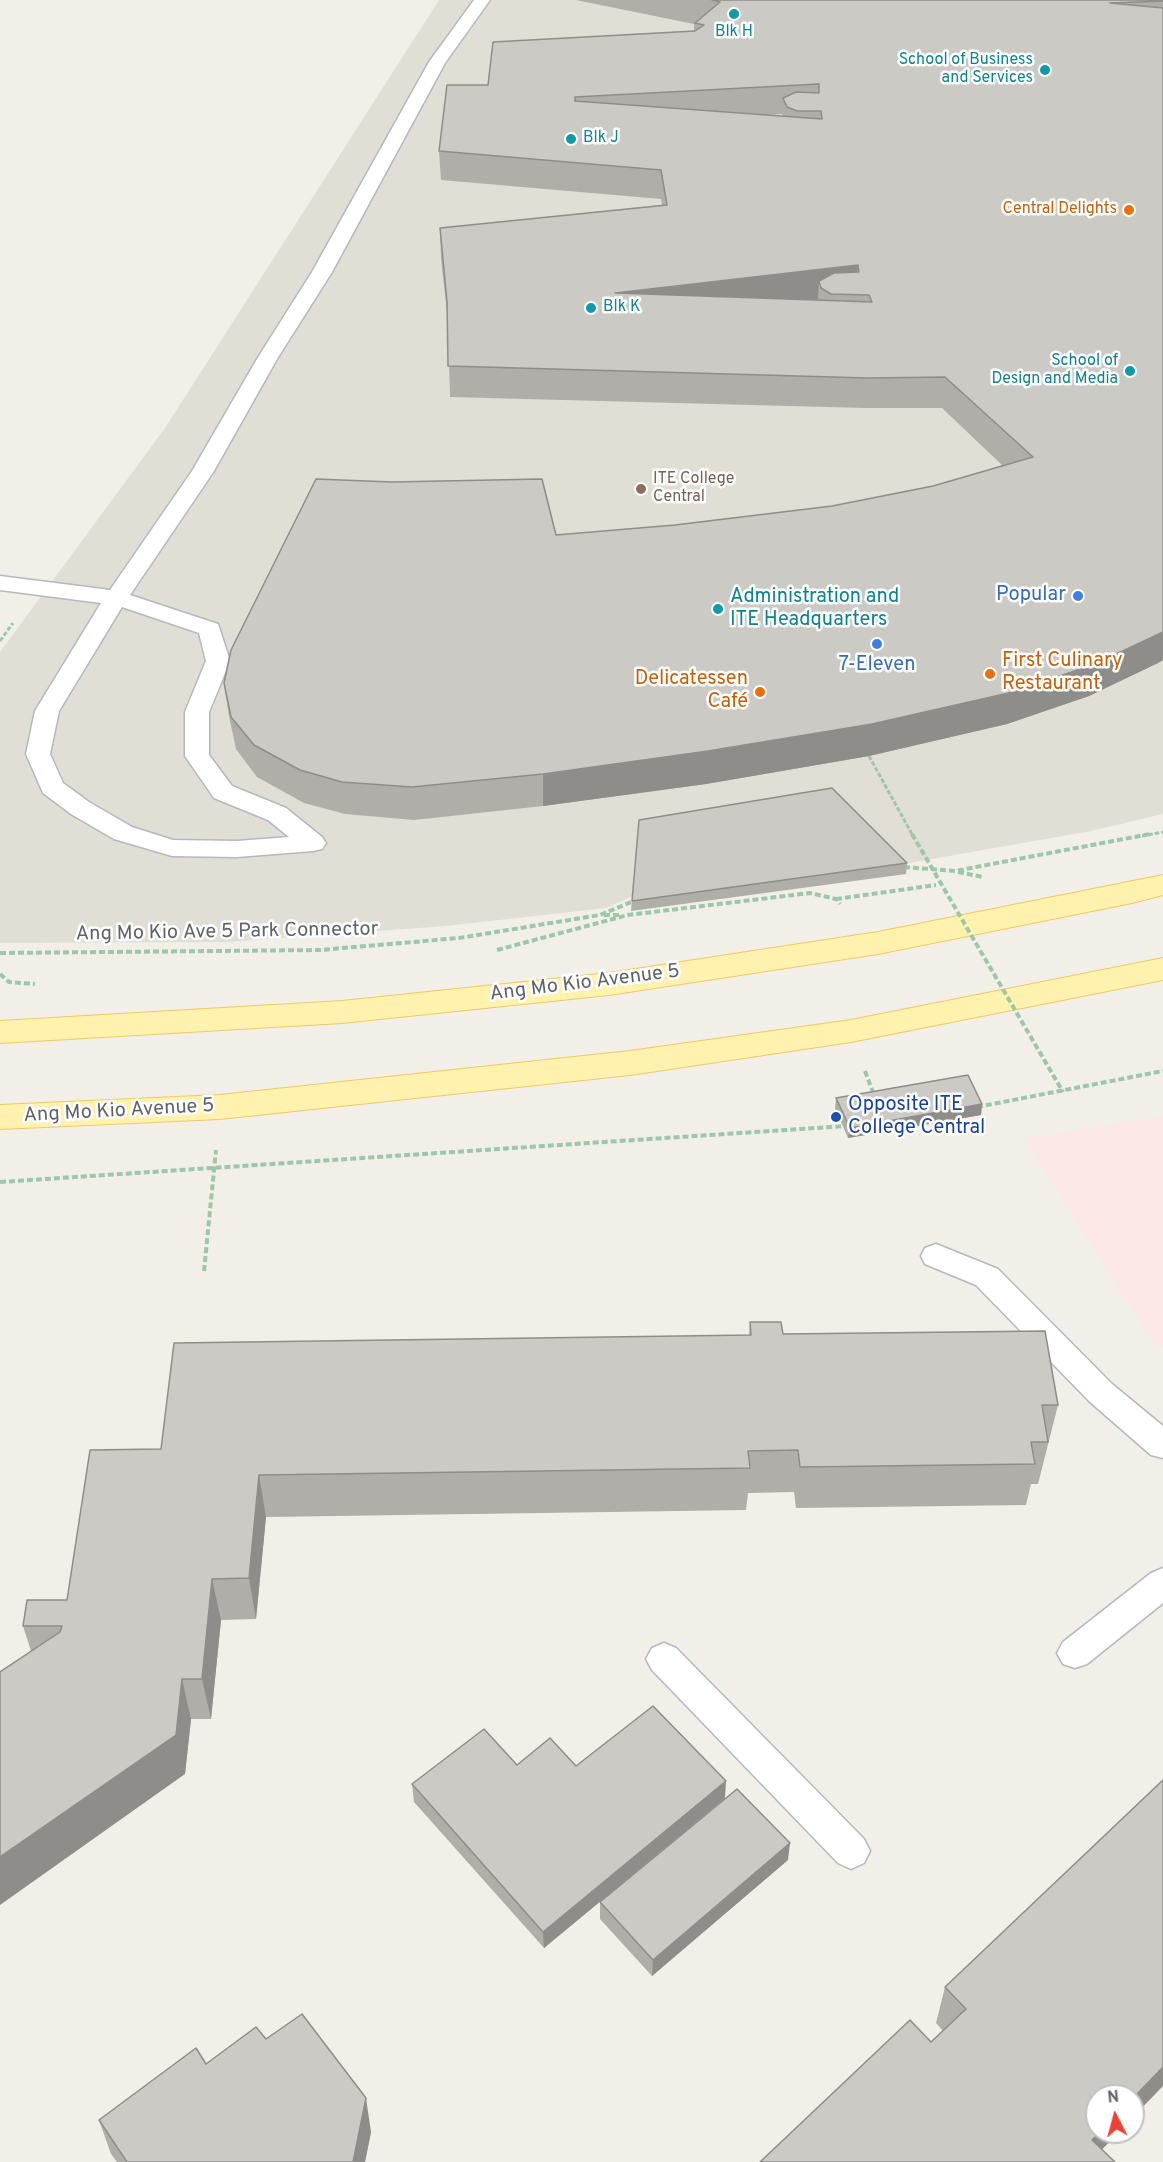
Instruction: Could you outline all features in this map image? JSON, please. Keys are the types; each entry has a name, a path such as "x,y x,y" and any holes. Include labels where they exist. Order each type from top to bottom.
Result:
{"main road":[{"name":"Ang Mo Kio Avenue 5","path":"9,1028 342,1012 609,984 878,943 1163,885"},
{"name":"Ang Mo Kio Avenue 5","path":"0,1118 220,1107 630,1063 851,1030 1163,969"}],"lane":[{"path":"0,583 117,598 210,629 218,661 197,712 197,756 223,792 277,814 313,843 237,849 172,848 123,833 80,808 52,787 38,754 47,711 117,598 203,471 267,359 322,272 438,62 482,0"},
{"path":"936,1256 987,1277 1101,1393 1163,1445"},
{"path":"1075,1653 1163,1583"},
{"path":"664,1659 850,1851"}],"path":[{"path":"869,756 940,884 1063,1092"},
{"path":"902,866 955,871 1163,832"},
{"path":"600,915 627,915 810,892 805,882"},
{"path":"836,899 940,884"},
{"name":"Ang Mo Kio Ave 5 Park Connector","path":"0,953 320,950 459,938 600,915 643,897"},
{"path":"496,950 627,915"},
{"path":"0,974 9,982 36,984"},
{"path":"851,1030 877,1103"},
{"path":"970,1108 1163,1071"},
{"path":"204,1271 220,1107"},
{"path":"0,1182 849,1126"}],"shaded area":[{"name":"ITE College Central","path":"439,0 1163,0 1163,814 1091,831 909,863 832,856 669,880 606,908 446,926 226,942 0,943 0,652 165,428"},
{"path":"1163,1116 1163,1348 1150,1338 1025,1139"}],"building":[{"name":"ITE College Central","path":"712,0 1163,0 1110,3 1163,8 1163,632 1095,664 1013,692 872,724 708,751 543,774 412,787 342,782 300,770 254,745 231,717 224,683 231,650 316,479 392,482 542,479 556,535 675,525 832,506 933,486 1033,457 945,377 868,378 448,366 447,302 440,228 667,205 661,170 439,151 447,85 488,85 493,42 695,31 704,25 695,23 720,2","holes":["819,84 819,93 796,92 783,98 787,107 797,111 821,111 822,119 575,101 575,97","858,265 859,272 834,273 819,281 821,288 831,294 869,295 872,302 615,293"]},
{"path":"832,788 907,863 632,901 639,820"},
{"path":"968,1075 982,1104 850,1128 836,1098"},
{"path":"750,1322 781,1322 783,1334 1045,1331 1058,1405 1042,1405 1048,1442 1031,1442 1035,1464 800,1467 798,1450 748,1451 750,1468 259,1475 249,1578 212,1579 202,1679 182,1679 176,1735 0,1857 0,1672 60,1632 62,1626 23,1626 27,1600 67,1600 90,1450 161,1449 174,1343 751,1335"},
{"path":"653,1706 726,1781 543,1932 412,1784 484,1729 517,1765 550,1738 576,1766"},
{"path":"1163,1780 1163,2067 1145,2086 1085,2084 1085,2144 1096,2144 1115,2162 760,2162 910,2020 931,2042 966,2009 945,1987"},
{"path":"737,1789 790,1843 653,1960 600,1902"},
{"path":"302,2014 366,2098 353,2162 127,2162 99,2120 196,2048 206,2064 256,2027 266,2039"}],"place":[{"name":"Blk H","path":"734,14"},
{"name":"School of Business and Services","path":"1045,70"},
{"name":"Blk J","path":"571,139"},
{"name":"Central Delights","path":"1129,210"},
{"name":"Blk K","path":"591,308"},
{"name":"School of Design and Media","path":"1130,371"},
{"name":"ITE College Central","path":"641,489"},
{"name":"Popular","path":"1078,596"},
{"name":"Administration and ITE Headquarters","path":"718,609"},
{"name":"7-Eleven","path":"877,644"},
{"name":"First Culinary Restaurant","path":"990,674"},
{"name":"Delicatessen Café","path":"760,692"},
{"name":"Opposite ITE College Central","path":"836,1117"}]}
